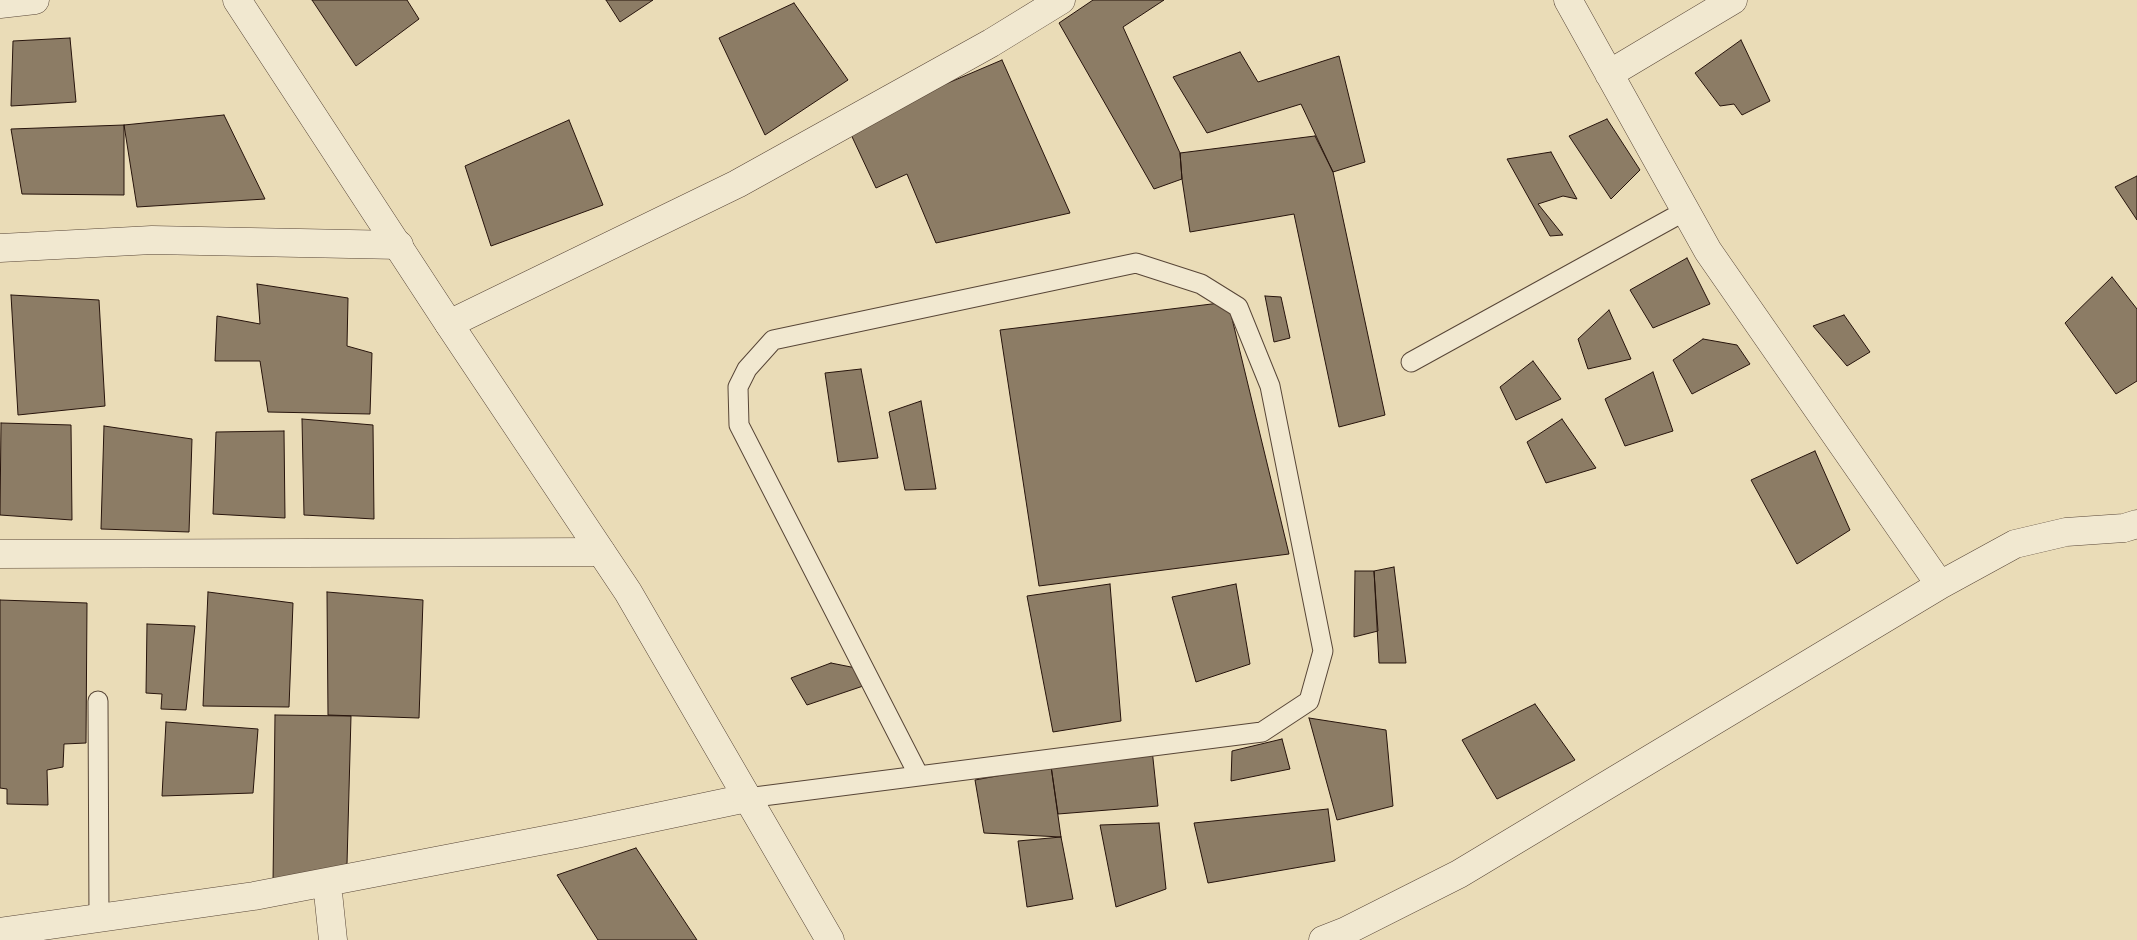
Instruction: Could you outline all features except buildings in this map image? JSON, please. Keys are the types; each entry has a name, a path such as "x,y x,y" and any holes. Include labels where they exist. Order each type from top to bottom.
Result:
{"street":[{"path":"0,4 35,0"},
{"path":"237,0 449,324 628,592 830,940"},
{"path":"449,324 736,184 991,43 1061,0"},
{"path":"1568,0 1708,251 1940,585"},
{"path":"1609,74 1733,0"},
{"path":"0,248 152,240 399,245"},
{"path":"1323,940 1346,932 1459,874 1940,585 2015,544 2066,532 2124,528 2137,524"},
{"path":"0,554 601,552"},
{"path":"0,932 254,896 327,883 747,798"},
{"path":"327,883 333,940"}],"lane":[{"path":"1411,362 1685,211"},
{"path":"747,798 918,774 1262,732 1309,701 1323,651 1270,386 1238,307 1202,284 1136,263 773,340 747,368 738,386 739,425 918,774"},
{"path":"98,701 100,918"}]}
